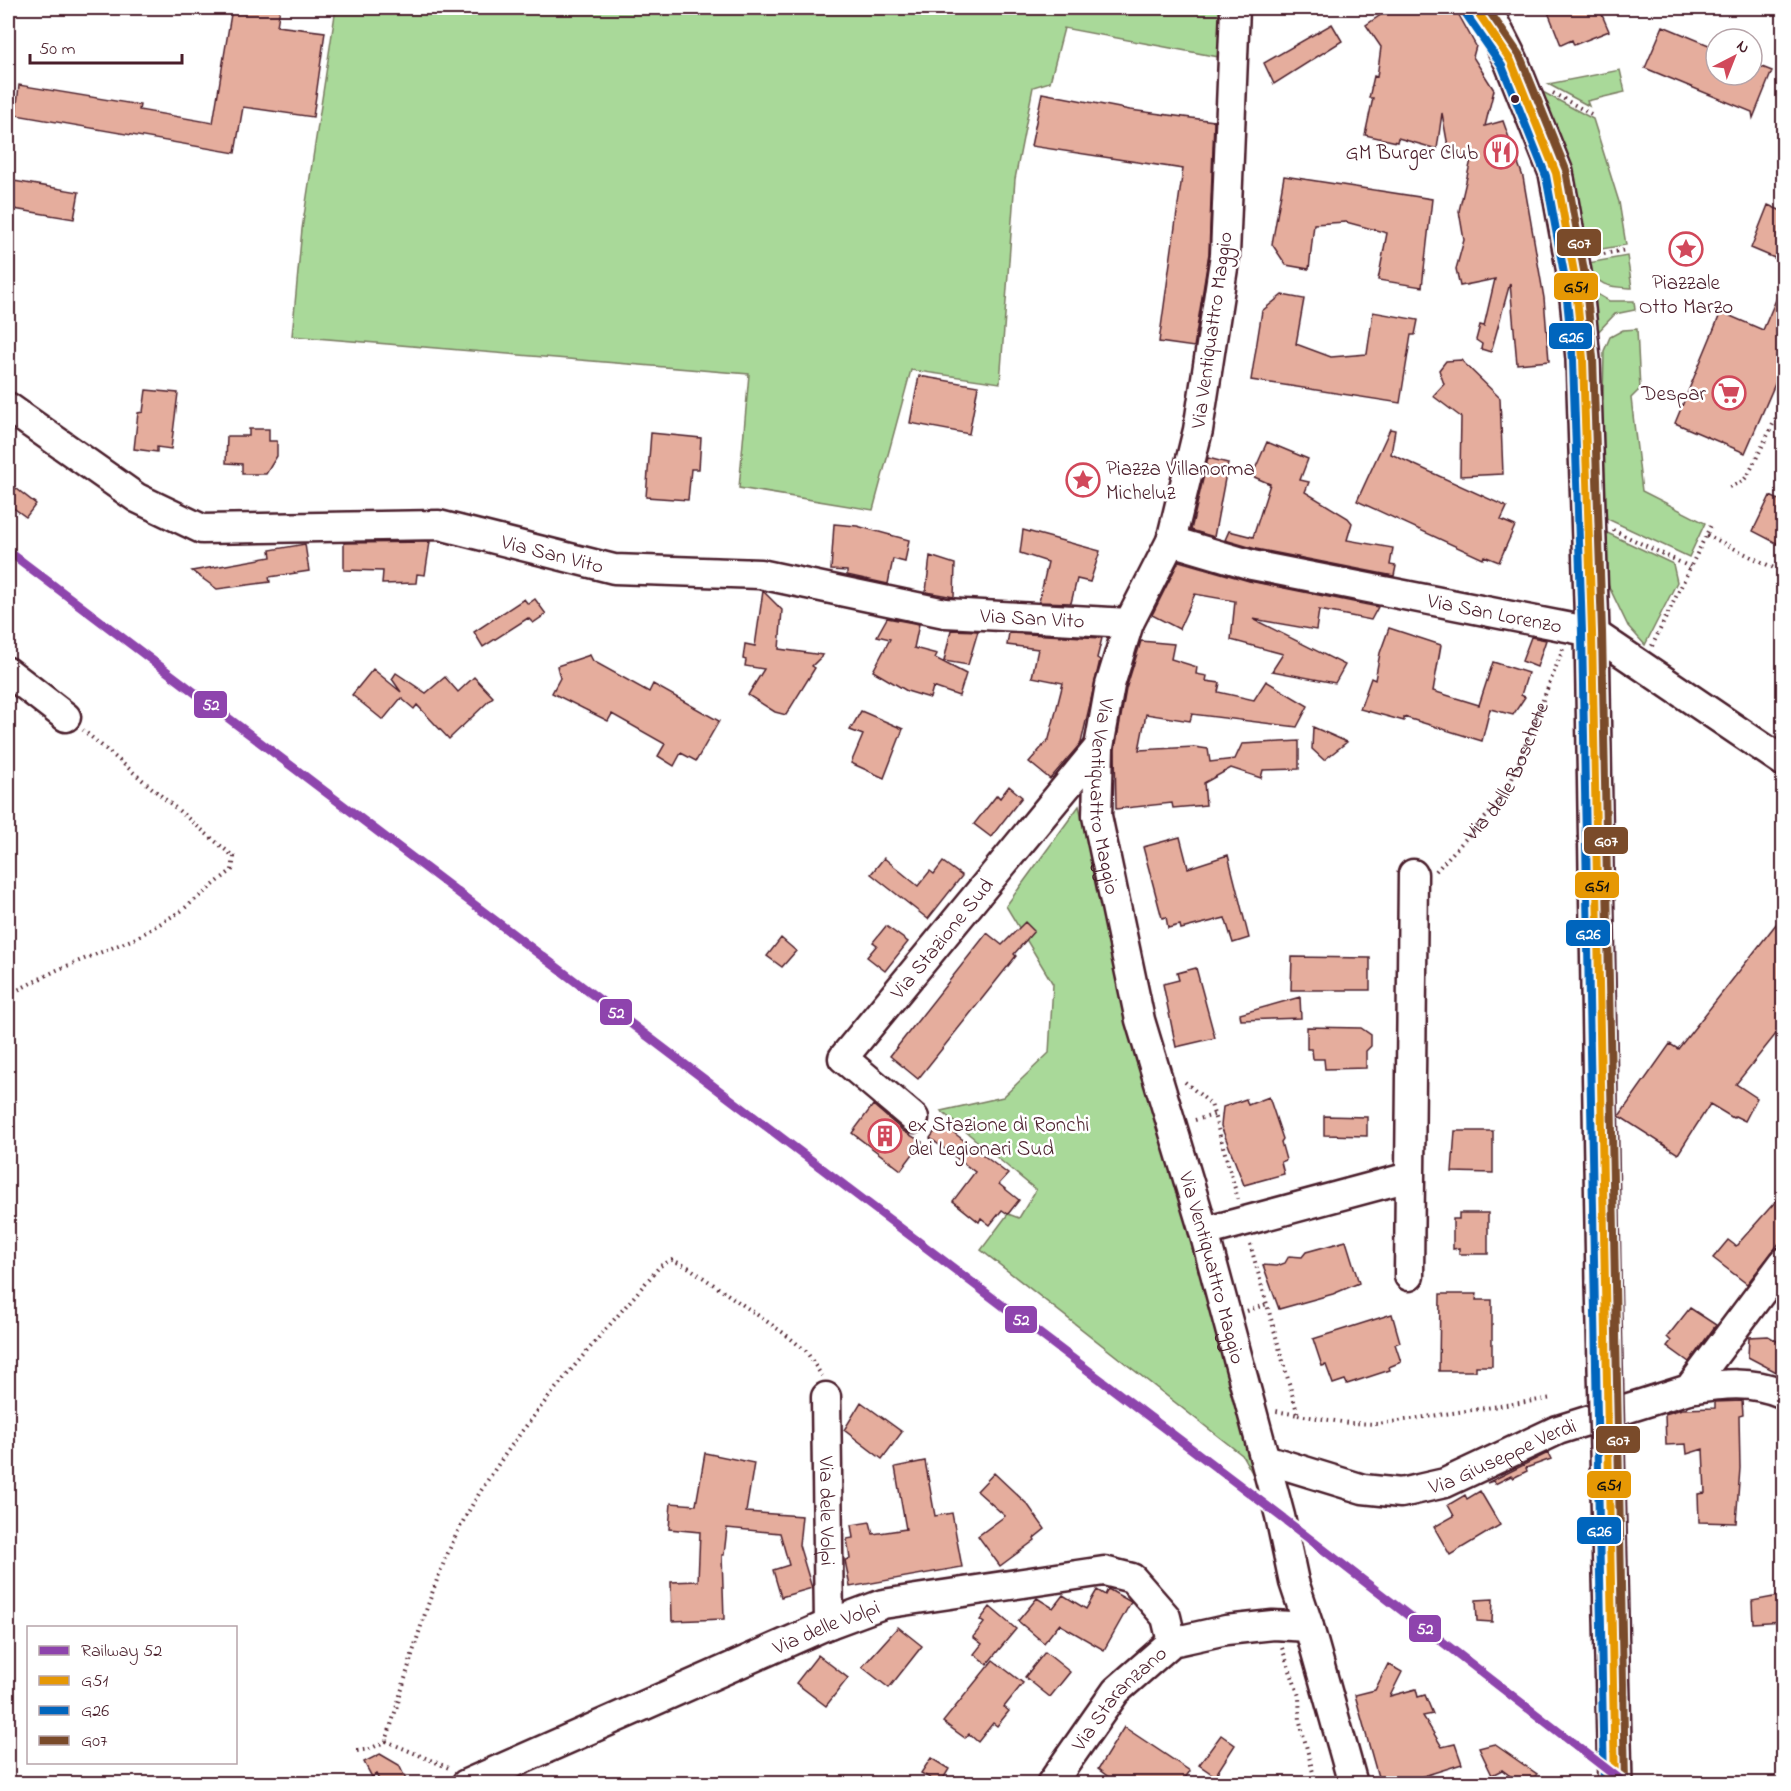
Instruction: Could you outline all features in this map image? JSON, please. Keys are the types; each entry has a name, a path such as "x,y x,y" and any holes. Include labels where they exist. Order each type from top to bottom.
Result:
{"main road":[{"path":"1475,8 1514,67"},
{"path":"1484,8 1514,67 1556,173 1575,278 1583,360 1588,518 1580,630 1603,1284 1614,1784"}],"street":[{"name":"Via Ventiquattro Maggio","path":"1235,8 1225,255 1198,430 1171,541 1129,623 1110,685 1098,747 1097,816 1140,1020 1204,1232 1265,1459 1294,1582 1310,1627 1353,1784"},
{"name":"Via San Vito","path":"8,407 137,498 202,529 440,525 614,569 760,574 945,613 1129,623"},
{"name":"Via San Lorenzo","path":"1171,541 1252,565 1580,630 1642,666 1784,762"},
{"path":"8,672 66,717"},
{"name":"Via Stazione Sud","path":"914,1118 843,1058 1098,747"},
{"path":"1409,1276 1408,1177 1413,885"},
{"path":"1204,1232 1408,1177"},
{"path":"1689,1389 1784,1262"},
{"name":"Via Giuseppe Verdi","path":"1265,1459 1363,1489 1401,1493 1445,1483 1558,1430 1689,1389 1725,1383 1764,1385 1784,1394"},
{"name":"Via dele Volpi","path":"826,1397 829,1624"},
{"name":"Via delle Volpi","path":"474,1780 829,1624 883,1604 1104,1571 1132,1578 1166,1617 1172,1642"},
{"name":"Via Staranzano","path":"1051,1784 1116,1691 1172,1642 1226,1630 1273,1625 1310,1627"}],"path":[{"path":"1729,487 1743,481 1748,475 1784,402"},
{"path":"1588,518 1690,567"},
{"path":"1642,666 1711,525"},
{"path":"1707,535 1784,573"},
{"name":"Via delle Boschete","path":"1413,885 1494,808 1512,779 1563,648 1580,630"},
{"path":"8,995 57,970 136,938 172,916 232,870 234,857 66,717"},
{"name":"Via Ventiquattro Maggio","path":"1181,1079 1206,1097 1214,1115 1298,1415"},
{"path":"1194,1120 1214,1115"},
{"path":"357,1751 370,1749 386,1741 431,1592 467,1515 513,1442 660,1266 672,1260 688,1267 785,1334 806,1351 822,1376 826,1397"},
{"name":"Via Ventiquattro Maggio","path":"1246,1311 1267,1304"},
{"path":"1251,1407 1348,1424 1378,1424 1553,1398"},
{"path":"1273,1625 1299,1696 1300,1722 1316,1784"},
{"path":"386,1741 474,1780"}],"green space":[{"path":"336,8 1222,8 1219,57 1064,28 1050,82 1033,87 1015,179 1000,383 911,370 873,510 739,488 749,374 292,336 302,229"},
{"path":"1620,70 1625,92 1587,101 1589,106 1548,84"},
{"path":"1539,90 1593,119 1619,202 1626,245 1590,251"},
{"path":"1627,256 1632,288 1604,284 1595,277 1588,263"},
{"path":"1585,287 1609,301 1634,301 1635,310 1615,314 1596,334"},
{"path":"1637,329 1640,389 1631,398 1642,491 1705,523 1689,557 1599,515 1594,419 1603,399 1604,351 1610,337 1623,330"},
{"path":"1601,530 1673,564 1677,582 1645,645 1628,626 1601,570"},
{"path":"1079,806 1157,1118 1256,1480 1242,1455 981,1250 1008,1214 1019,1218 1036,1190 941,1111 1003,1097 1049,1053 1053,984 1006,906"}],"building":[{"path":"232,8 280,8 277,26 325,32 313,117 243,107 235,153 16,115 19,85 140,105 139,110 213,123"},
{"path":"1391,8 1455,8 1476,46 1473,57 1494,90 1485,126 1503,121 1523,177 1544,298 1549,361 1517,364 1510,283 1491,352 1481,349 1482,344 1476,340 1480,325 1484,326 1495,279 1460,286 1456,269 1464,240 1459,211 1471,160 1449,152 1442,113 1437,149 1398,138 1397,142 1365,135 1373,98 1369,98 1374,76 1377,77 1381,47 1366,25"},
{"path":"1559,8 1599,8 1609,31 1574,45 1572,40 1561,45 1548,12"},
{"path":"1332,24 1342,41 1274,84 1264,63"},
{"path":"1663,26 1704,43 1704,87 1764,87 1764,68 1772,71 1753,118 1752,112 1645,68"},
{"path":"1042,93 1130,110 1214,121 1209,253 1194,347 1159,342 1183,169 1031,146"},
{"path":"1284,176 1432,199 1422,287 1378,280 1387,233 1346,222 1314,224 1309,269 1286,265 1272,244"},
{"path":"8,180 79,192 74,219 8,208"},
{"path":"1768,205 1784,212 1784,262 1751,248"},
{"name":"Despar","path":"1784,281 1784,363 1745,453 1675,423 1721,312 1763,330"},
{"path":"1282,295 1304,299 1296,344 1331,357 1367,354 1373,312 1418,320 1415,335 1411,335 1400,403 1251,380 1262,311"},
{"path":"1461,360 1500,398 1503,474 1460,476 1461,417 1433,396 1444,384 1439,370 1446,361"},
{"path":"919,376 978,386 969,434 910,423"},
{"path":"146,390 178,393 171,449 157,447 157,452 134,449 138,413 143,412"},
{"path":"249,429 269,429 269,441 277,441 277,456 266,474 242,474 242,464 226,463 227,436 249,436"},
{"path":"1390,429 1395,430 1391,454 1507,507 1501,520 1515,526 1499,562 1484,556 1483,559 1357,501"},
{"path":"651,433 701,438 699,469 691,469 688,500 646,497"},
{"path":"1267,442 1308,459 1300,480 1309,482 1305,492 1348,518 1352,523 1347,540 1393,548 1390,565 1396,566 1394,576 1256,549 1225,540 1229,531 1253,537 1270,484 1252,476"},
{"path":"1208,458 1228,463 1214,537 1191,530"},
{"path":"8,482 36,504 26,517 8,504"},
{"path":"1770,496 1784,502 1784,547 1753,531"},
{"path":"834,524 857,526 909,540 905,562 893,559 888,584 847,575 847,571 831,570"},
{"path":"1023,530 1100,551 1090,582 1077,579 1071,603 1039,602 1048,562 1020,553"},
{"path":"430,542 425,575 417,574 416,583 382,584 383,571 344,570 344,543"},
{"path":"305,544 309,571 269,577 270,582 217,589 192,571 271,557 270,550"},
{"path":"930,556 955,564 954,597 926,592"},
{"path":"1179,561 1249,581 1378,607 1371,620 1319,610 1316,630 1253,619 1345,665 1335,683 1272,671 1283,654 1231,640 1235,601 1195,594 1179,629 1152,615"},
{"path":"763,591 782,610 779,649 823,655 812,666 815,668 786,715 775,712 748,695 764,669 745,666 746,660 743,659 745,644 755,646"},
{"path":"524,599 528,604 535,599 546,614 533,623 528,618 483,647 474,632"},
{"path":"887,618 919,624 914,648 937,654 935,658 966,674 959,696 933,687 930,698 907,691 873,671 890,639 877,636"},
{"path":"1389,628 1441,645 1433,691 1479,705 1493,662 1528,673 1521,695 1525,697 1513,715 1490,709 1482,741 1404,717 1404,721 1360,709 1371,678 1375,680 1380,653"},
{"path":"951,630 978,631 968,665 944,661"},
{"path":"1009,633 1102,638 1097,658 1100,660 1081,743 1050,779 1029,762 1049,739 1063,683 1032,677 1038,649 1007,645"},
{"path":"1531,637 1546,640 1537,667 1522,661"},
{"path":"1141,641 1174,644 1171,659 1197,667 1196,674 1207,676 1206,681 1220,683 1218,692 1254,700 1266,681 1308,706 1297,727 1192,714 1190,721 1146,714 1139,750 1194,747 1208,749 1210,762 1235,759 1242,744 1299,741 1299,769 1263,770 1261,778 1231,768 1204,783 1206,805 1173,808 1172,803 1116,809 1115,749 1126,689"},
{"path":"590,655 593,661 649,692 653,684 719,721 696,761 681,753 674,766 658,756 665,744 612,714 608,721 552,693 560,678 557,666"},
{"path":"373,669 401,692 392,679 396,673 426,693 445,677 458,692 474,677 493,697 449,739 417,705 414,709 401,698 383,720 352,695"},
{"path":"861,711 903,729 884,778 851,763 863,735 850,730"},
{"path":"1313,727 1347,742 1324,760 1312,749"},
{"path":"1009,786 1022,797 991,837 974,824 997,795 1000,798"},
{"path":"1180,837 1188,868 1228,855 1249,938 1233,943 1225,918 1181,929 1180,925 1168,928 1166,917 1162,918 1143,847"},
{"path":"884,858 918,886 930,871 934,874 943,862 962,876 928,919 871,874"},
{"path":"1784,914 1784,1024 1736,1084 1757,1098 1745,1121 1735,1116 1733,1118 1710,1104 1678,1154 1619,1116 1670,1044 1678,1049"},
{"path":"1025,922 1034,931 918,1079 890,1056 987,933 1002,945"},
{"path":"886,926 908,942 885,971 867,957 877,945 873,942"},
{"path":"781,938 796,951 782,967 767,956"},
{"path":"1292,957 1370,958 1370,990 1291,990"},
{"path":"1196,968 1215,1038 1176,1047 1163,984 1179,980 1177,973"},
{"path":"1300,997 1301,1018 1241,1020 1240,1014"},
{"path":"1307,1027 1361,1028 1371,1035 1371,1046 1366,1051 1366,1068 1325,1069 1324,1059 1313,1059 1312,1049 1307,1049"},
{"path":"1269,1097 1283,1139 1281,1142 1286,1160 1281,1162 1284,1174 1244,1185 1221,1126 1223,1107 1246,1099 1248,1105"},
{"name":"ex Stazione di Ronchi dei Legionari Sud","path":"873,1105 903,1131 922,1142 901,1170 852,1133"},
{"path":"1324,1116 1367,1117 1367,1136 1324,1135"},
{"path":"941,1123 1008,1174 999,1184 1019,1200 1008,1214 1002,1210 990,1225 981,1218 979,1222 953,1201 975,1172 930,1138"},
{"path":"1455,1131 1493,1131 1493,1173 1452,1172"},
{"path":"1784,1192 1784,1237 1747,1284 1713,1258 1728,1240 1736,1246"},
{"path":"1459,1213 1488,1213 1488,1254 1459,1254 1459,1248 1453,1249 1453,1219 1459,1219"},
{"path":"1346,1241 1359,1283 1333,1294 1279,1309 1263,1265 1277,1266 1285,1263 1289,1256 1302,1257 1306,1252"},
{"path":"1440,1294 1477,1294 1476,1300 1492,1300 1492,1366 1476,1366 1476,1371 1439,1371"},
{"path":"1690,1308 1716,1325 1689,1362 1667,1346 1671,1341 1667,1337"},
{"path":"1392,1314 1400,1342 1395,1344 1401,1362 1389,1367 1390,1370 1347,1384 1345,1380 1333,1384 1326,1365 1322,1366 1313,1339"},
{"path":"1768,1336 1784,1345 1784,1376 1748,1357 1749,1337"},
{"path":"1742,1401 1743,1415 1739,1416 1740,1468 1736,1523 1699,1522 1698,1494 1705,1493 1703,1449 1687,1454 1686,1444 1666,1445 1665,1414 1682,1409 1715,1408 1715,1402"},
{"path":"861,1402 902,1432 882,1459 844,1430"},
{"path":"705,1453 754,1463 746,1512 802,1516 799,1545 812,1588 781,1597 773,1570 789,1565 780,1533 727,1528 724,1555 722,1555 724,1619 672,1621 671,1582 698,1581 700,1532 669,1529 671,1503 696,1505"},
{"path":"1548,1453 1551,1459 1526,1468 1527,1471 1513,1478 1511,1476 1495,1484 1493,1481 1487,1483"},
{"path":"925,1461 935,1516 952,1513 962,1567 850,1587 845,1560 850,1559 847,1539 853,1538 851,1525 870,1522 873,1534 906,1529 895,1467"},
{"path":"994,1473 1028,1505 1045,1529 1034,1538 1035,1540 1000,1566 978,1536 1005,1516 977,1491"},
{"path":"1480,1491 1500,1525 1450,1555 1434,1527 1454,1516 1448,1505 1465,1495 1467,1499"},
{"path":"1108,1589 1131,1602 1104,1650 1059,1624 1044,1643 1018,1621 1037,1598 1053,1608 1063,1595 1086,1609 1097,1590 1105,1595"},
{"path":"1784,1595 1784,1621 1753,1623 1752,1601"},
{"path":"1493,1599 1492,1622 1477,1621 1476,1600"},
{"path":"990,1607 1016,1629 987,1664 974,1654 982,1644 973,1637 984,1623 980,1620"},
{"path":"898,1627 922,1646 889,1688 862,1667"},
{"path":"1045,1652 1070,1672 1050,1697 1025,1677"},
{"path":"818,1655 848,1678 826,1706 796,1683"},
{"path":"993,1660 1023,1683 1004,1707 1009,1711 997,1726 993,1723 978,1742 969,1734 965,1738 943,1722"},
{"path":"1388,1664 1402,1672 1390,1696 1416,1689 1418,1697 1425,1695 1433,1714 1423,1716 1442,1747 1455,1744 1462,1764 1398,1784 1380,1784 1355,1695 1375,1690"},
{"path":"1124,1727 1190,1771 1181,1784 1118,1784 1098,1769"},
{"path":"1221,1735 1235,1745 1215,1776 1199,1765"},
{"path":"1494,1744 1537,1774 1528,1784 1521,1784 1502,1770 1492,1775 1479,1748"},
{"path":"380,1754 399,1765 408,1784 381,1784 376,1774 372,1777 364,1762"},
{"path":"931,1758 949,1769 940,1784 921,1773"}],"railway":[{"path":"1590,1753 1635,1784"}],"rail line":[{"name":"52","path":"8,551 1280,1516 1626,1784"}],"transit line":[{"name":"G51","path":"1475,8 1511,61 1556,173 1575,278 1583,359 1592,632 1615,1784"},
{"name":"G07","path":"1487,8 1520,56 1566,170 1585,276 1593,358 1602,632 1625,1784"},
{"name":"G26","path":"1466,14 1502,66 1546,176 1565,279 1573,360 1582,632 1604,1784"}],"place":[{"name":"GM Burger Club","path":"1501,152"},
{"name":"Piazzale Otto Marzo","path":"1686,249"},
{"name":"Despar","path":"1729,393"},
{"name":"Piazza Villanorma Micheluz","path":"1083,480"},
{"name":"ex Stazione di Ronchi dei Legionari Sud","path":"885,1136"}]}
